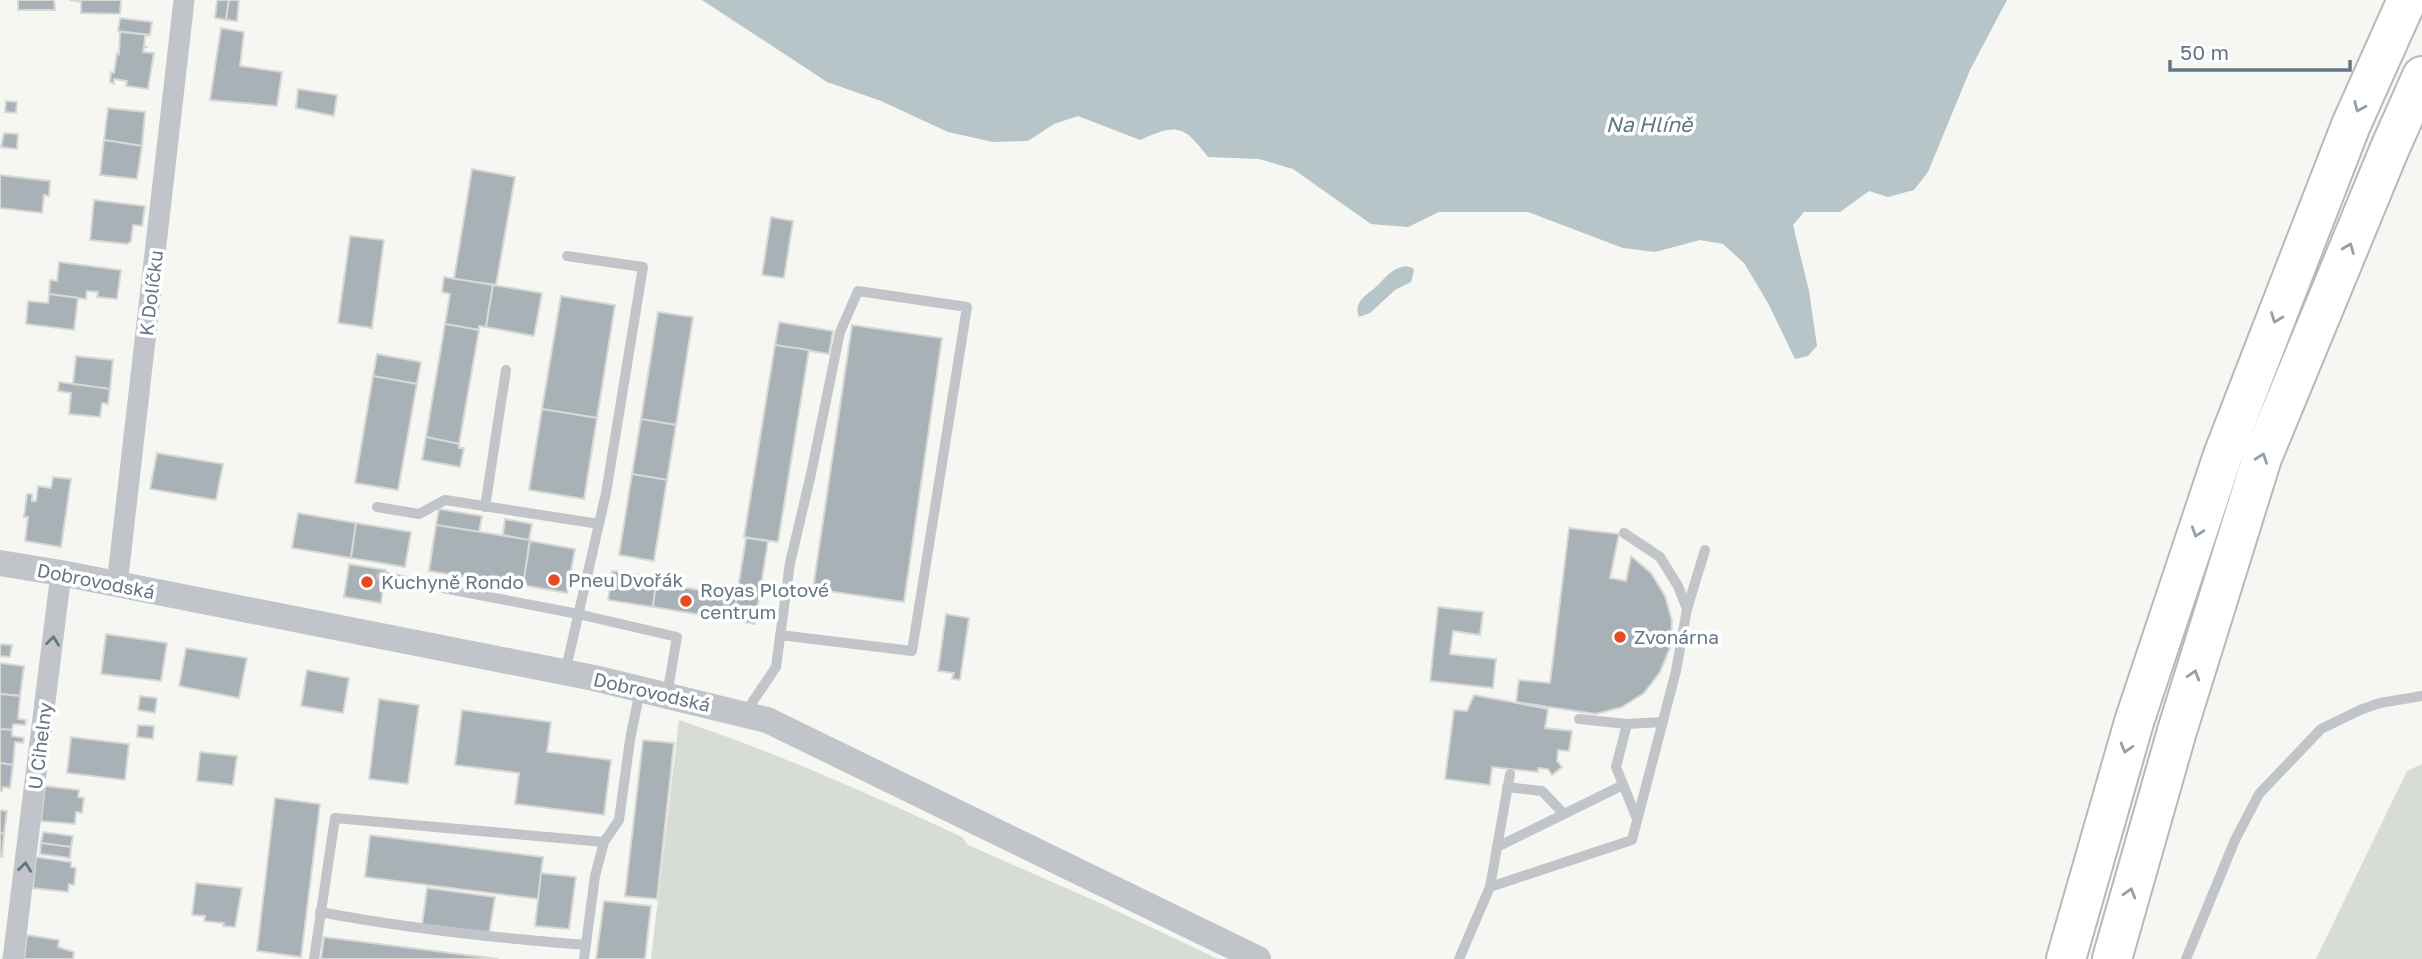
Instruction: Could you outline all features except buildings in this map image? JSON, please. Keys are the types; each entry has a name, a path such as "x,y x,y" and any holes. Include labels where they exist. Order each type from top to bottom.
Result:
{"highway":[{"path":"2066,959 2134,722 2223,455 2351,125 2407,0"},
{"path":"2112,959 2177,731 2262,458 2422,76"}],"street":[{"name":"K Dolíčku","path":"117,585 184,0"},
{"name":"Dobrovodská","path":"0,563 565,673 768,720 1258,959"},
{"name":"U Cihelny","path":"13,959 9,921 61,573"}],"lane":[{"path":"565,673 606,493 643,267 568,257"},
{"path":"744,714 776,667 780,635 790,563 840,332 858,291 967,307 912,651 780,635"},
{"path":"485,506 506,370"},
{"path":"377,507 419,514 445,500 599,524"},
{"path":"1624,533 1660,557 1678,586 1687,609"},
{"path":"1490,887 1632,840 1676,671 1687,609 1705,550"},
{"path":"381,576 578,614 677,637 667,696"},
{"path":"584,959 595,876 604,842 619,820 640,690"},
{"path":"2186,959 2224,865 2259,794 2322,729 2350,714 2380,703 2422,696"},
{"path":"1579,719 1627,724 1663,722"},
{"path":"1627,724 1616,767 1637,819"},
{"path":"1459,959 1490,887 1510,774"},
{"path":"1497,847 1623,785"},
{"path":"1507,787 1542,792 1564,814"},
{"path":"314,959 335,818 604,842"},
{"path":"320,912 402,927 586,945"}],"shaded area":[{"path":"679,720 752,746 857,789 962,837 968,845 1218,959 651,959"},
{"path":"2422,764 2422,959 2316,959 2407,771"}],"water":[{"name":"Na Hlíně","path":"702,0 2007,0 1970,70 1928,172 1914,190 1888,197 1869,191 1840,212 1804,212 1793,225 1809,291 1817,346 1808,356 1795,359 1768,303 1744,263 1723,244 1700,240 1655,252 1623,248 1528,212 1439,212 1408,227 1371,224 1293,169 1259,159 1208,157 1192,138 1179,130 1163,131 1140,140 1078,116 1054,124 1028,141 993,142 948,132 881,101 827,82"},
{"path":"1406,266 1414,271 1411,282 1395,290 1370,313 1359,317 1358,306 1362,298 1390,273"}],"place":[{"name":"Pneu Dvořák","path":"554,580"},
{"name":"Kuchyně Rondo","path":"367,582"},
{"name":"Royas Plotové centrum","path":"686,601"},
{"name":"Zvonárna","path":"1620,637"}]}
